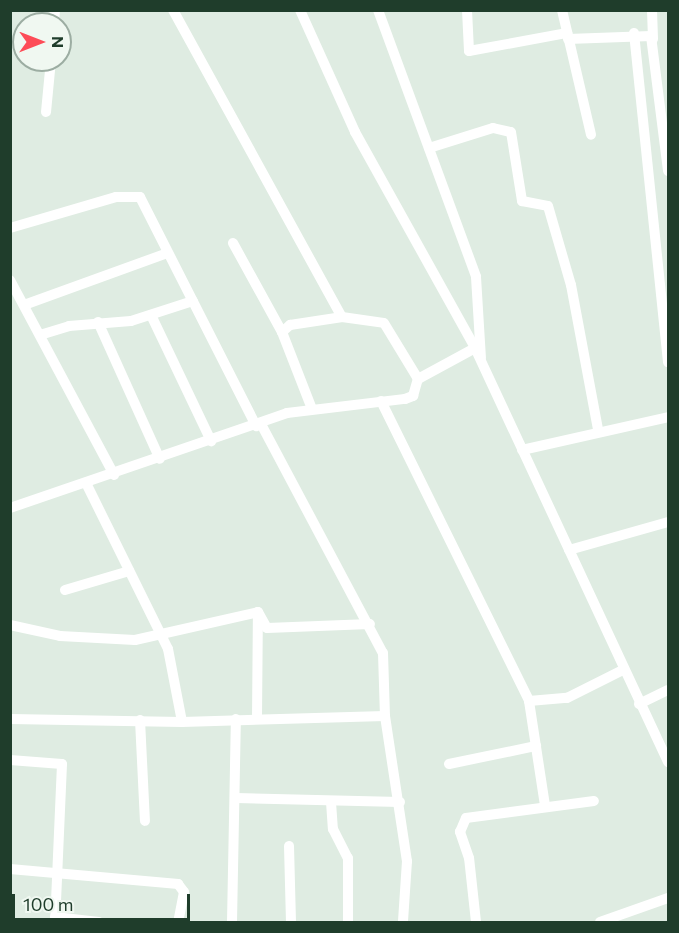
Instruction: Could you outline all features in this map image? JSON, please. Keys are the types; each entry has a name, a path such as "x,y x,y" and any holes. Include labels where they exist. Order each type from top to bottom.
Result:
{"street":[{"path":"173,10 342,317"},
{"path":"300,10 355,132 482,362 623,670 669,762"},
{"path":"378,10 476,278 482,362"},
{"path":"467,10 469,51 568,36 634,33 652,39"},
{"path":"562,10 591,135"},
{"path":"652,10 652,39 664,80 669,171"},
{"path":"634,33 669,362"},
{"path":"46,112 50,72"},
{"path":"429,148 493,128 511,132 522,201 548,206 571,285 598,429"},
{"path":"10,228 136,194 258,425 370,624 383,653 385,716 400,802 407,861 403,922"},
{"path":"233,243 282,332 312,409"},
{"path":"24,305 168,253"},
{"path":"10,280 114,475"},
{"path":"40,335 98,322 151,315 193,301"},
{"path":"151,315 211,441"},
{"path":"282,332 290,325 342,317 384,323 418,379"},
{"path":"98,322 160,459"},
{"path":"10,508 312,409 413,396 418,379 475,348"},
{"path":"381,401 529,701 545,806"},
{"path":"522,450 598,429 669,417"},
{"path":"86,483 163,638 182,722"},
{"path":"569,550 669,522"},
{"path":"64,590 129,571"},
{"path":"258,612 267,628 370,624"},
{"path":"10,625 60,636 163,638 258,612"},
{"path":"258,612 258,718"},
{"path":"529,701 567,698 623,670"},
{"path":"639,704 669,690"},
{"path":"10,719 182,722 385,716"},
{"path":"232,922 236,719"},
{"path":"140,720 145,821"},
{"path":"450,764 536,746"},
{"path":"10,760 62,764 55,920 99,922"},
{"path":"236,798 400,802"},
{"path":"476,922 462,822 489,812 594,801"},
{"path":"331,802 336,836 348,858 348,922"},
{"path":"289,846 291,922"},
{"path":"10,869 178,884 184,892 178,922"},
{"path":"600,922 669,898"}]}
